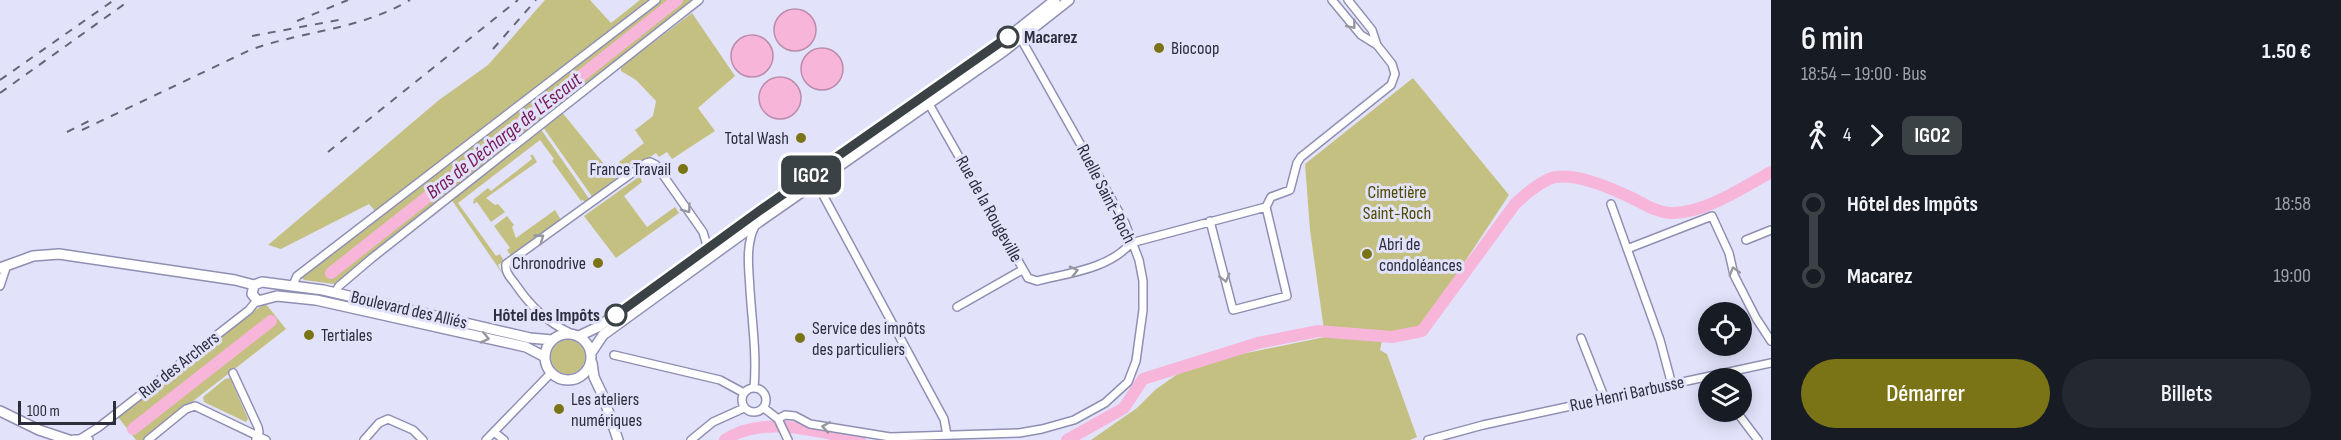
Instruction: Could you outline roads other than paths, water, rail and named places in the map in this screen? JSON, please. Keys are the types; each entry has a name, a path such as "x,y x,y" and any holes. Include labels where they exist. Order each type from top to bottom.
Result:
{"main road":[{"path":"596,382 590,378 580,377 564,380 551,373 546,366 545,357 547,346 552,340 563,334 576,335 598,327 992,50 1056,0"},
{"path":"580,377 588,369 591,356 603,335 756,224 1021,39 1069,0"},
{"name":"Boulevard des Alliés","path":"4,266 37,255 64,254 242,281 254,285 259,282 335,292 530,338 552,340"},
{"path":"264,283 270,290 268,298"},
{"path":"254,285 252,294 257,300"},
{"name":"Boulevard des Alliés","path":"257,300 263,301 284,296 332,303 529,348 545,357"},
{"path":"576,335 587,343 596,382 618,440"},
{"path":"0,411 39,430 69,440"},
{"path":"39,430 51,440"}],"street":[{"path":"293,285 297,276 656,0"},
{"path":"335,292 339,286 382,250 699,0"},
{"path":"1210,221 1233,310 1287,296 1266,207 1271,198 1290,190 1296,165 1301,157 1392,83 1395,74 1394,66 1377,45 1360,35 1332,0"},
{"path":"1348,0 1372,30 1377,45"},
{"name":"Ruelle Saint-Roch","path":"779,421 785,415 795,416 810,424 890,437 1018,433 1074,420 1105,403 1123,388 1130,378 1135,366 1143,310 1143,277 1138,256 1125,223 1021,39"},
{"name":"Rue de la Rougeville","path":"929,104 1022,270 1030,279 1039,280 1102,264 1121,254 1131,243"},
{"path":"576,335 559,328 533,309 507,272 506,264 646,163 656,165 703,232 706,249"},
{"path":"816,182 944,419 947,435"},
{"path":"1611,204 1660,340 1672,384"},
{"path":"1131,243 1266,207"},
{"path":"1627,249 1712,216 1729,253 1734,275 1756,318 1771,341"},
{"path":"754,388 755,362 748,259 751,235 756,224"},
{"path":"1746,240 1771,230"},
{"path":"730,243 743,247 748,259"},
{"path":"0,286 4,266"},
{"path":"957,308 1022,270"},
{"name":"Rue des Archers","path":"81,440 249,310 257,300"},
{"path":"1581,338 1605,399"},
{"path":"614,355 720,380 744,393"},
{"name":"Rue Henri Barbusse","path":"1751,368 1771,363"},
{"path":"233,373 258,426 256,438"},
{"path":"486,440 551,373"},
{"name":"Rue Henri Barbusse","path":"1428,440 1483,425 1698,380"},
{"path":"754,388 760,389 765,394 764,408 753,412 744,408 741,401 744,393 754,388"},
{"path":"148,440 186,409 195,406 256,438 266,440"},
{"path":"691,440 713,422 744,408"},
{"path":"764,408 779,421 786,436"},
{"path":"364,440 379,423 388,419 413,430 423,440"},
{"path":"1744,422 1758,440"},
{"path":"95,440 99,427"},
{"path":"494,432 504,440"}],"waterway":[{"name":"Bras de Décharge de L'Escaut","path":"331,273 677,0"},
{"path":"1067,440 1124,408 1143,379 1258,343 1318,331 1392,337 1422,331 1515,204 1535,187 1549,179 1568,177 1591,181 1655,209 1670,213 1695,210 1709,205 1771,172"},
{"name":"Bras de Décharge de L'Escaut","path":"133,429 271,321"},
{"path":"725,440 740,432 773,426 791,427 860,440"}],"railway":[{"path":"0,80 114,0"},
{"path":"0,93 130,0"},
{"path":"297,21 348,0"},
{"path":"82,130 250,50 351,24 410,0"},
{"path":"328,152 518,0"},
{"path":"493,49 536,0"},
{"path":"252,36 344,19"},
{"path":"67,132 89,121"}],"place":[{"name":"Macarez","path":"1008,37"},
{"name":"Biocoop","path":"1159,48"},
{"name":"Total Wash","path":"801,138"},
{"name":"France Travail","path":"683,169"},
{"name":"Abri de condoléances","path":"1367,254"},
{"name":"Chronodrive","path":"598,263"},
{"name":"Hôtel des Impôts","path":"616,315"},
{"name":"Tertiales","path":"309,335"},
{"name":"Service des impôts des particuliers","path":"800,338"},
{"name":"Les ateliers numériques","path":"559,409"}],"park label":[{"name":"Cimetière Saint-Roch","path":"1397,202"}]}
